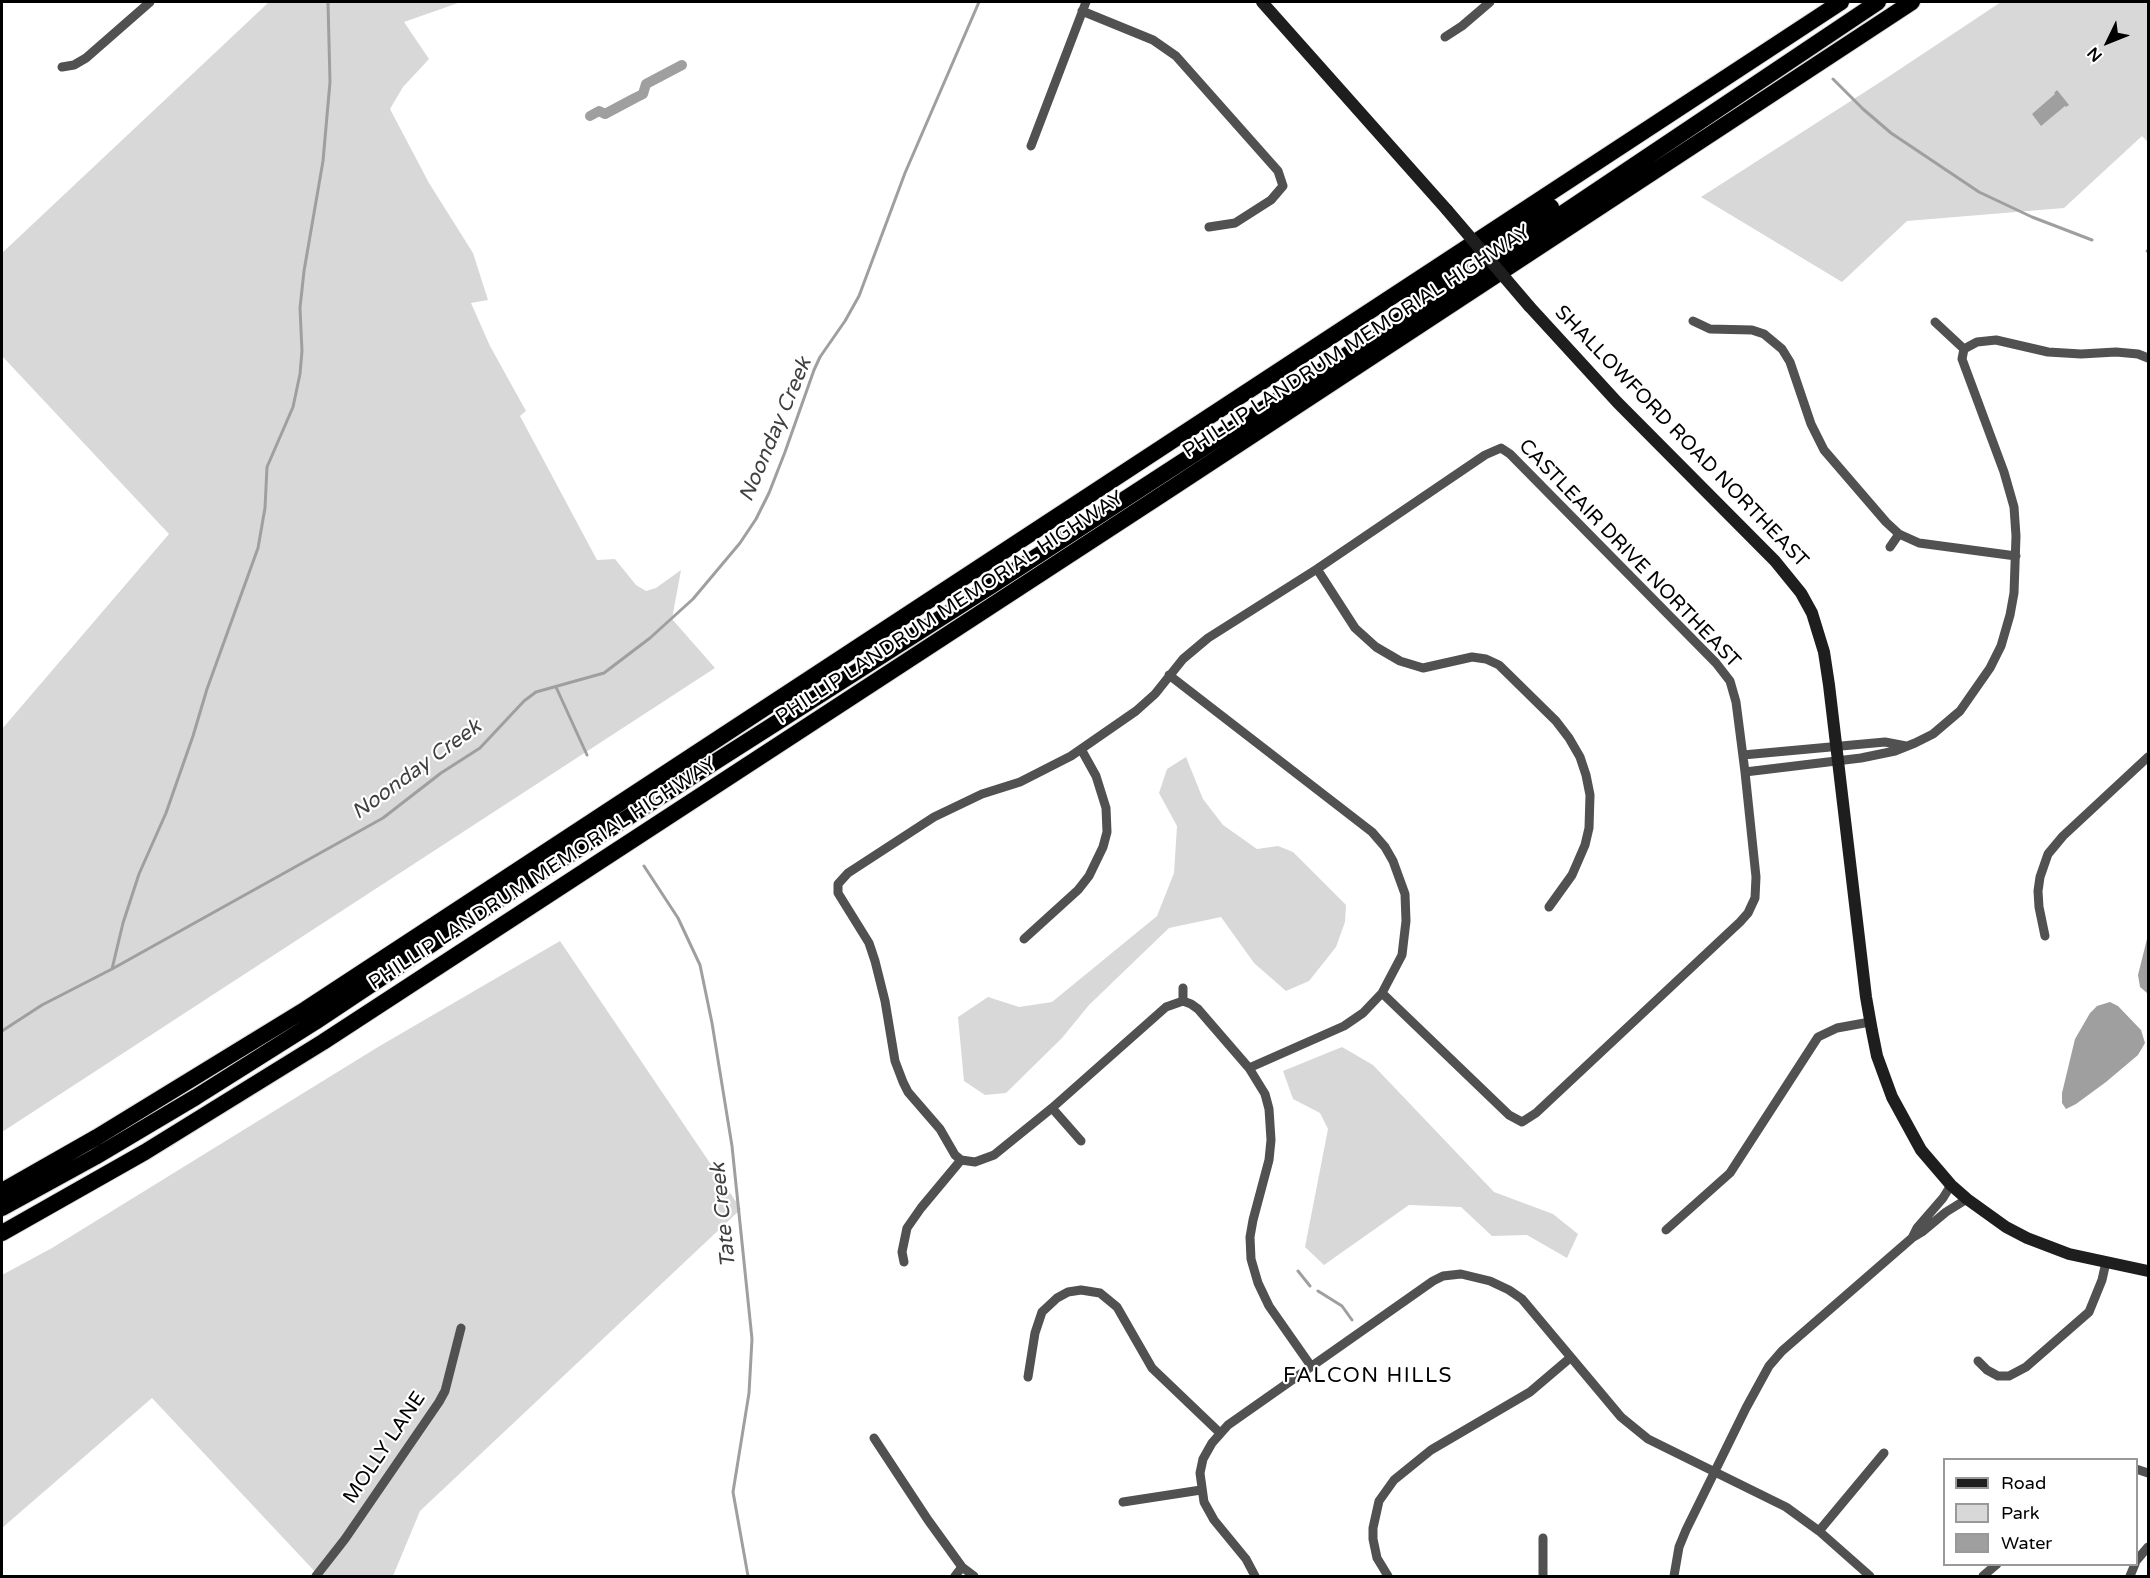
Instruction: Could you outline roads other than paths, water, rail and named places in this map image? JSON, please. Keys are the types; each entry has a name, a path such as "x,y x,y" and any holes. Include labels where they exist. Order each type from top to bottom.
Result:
{"highway":[{"name":"PHILLIP LANDRUM MEMORIAL HIGHWAY","path":"2,1191 127,1119 306,1009 1841,2"},
{"path":"1214,413 1447,276 1710,105 1878,2"},
{"name":"PHILLIP LANDRUM MEMORIAL HIGHWAY","path":"2,1233 145,1152 323,1042 1912,2"},
{"path":"2,1208 186,1103 315,1022 489,906 992,586 1479,269 1862,12"}],"street":[{"path":"62,67 74,65 86,58 150,2"},
{"name":"SHALLOWFORD ROAD NORTHEAST","path":"1262,2 1576,360 1775,561 1801,593 1812,613 1824,652 1870,1022 1877,1056 1896,1104 1921,1150 1951,1185 1967,1199 2027,1238 2069,1254 2148,1271"},
{"path":"1445,37 1490,2"},
{"path":"1031,146 1084,6 1153,40 1176,56 1278,171 1283,186"},
{"path":"1209,227 1235,223 1271,200 1283,186 1294,186"},
{"path":"1693,321 1710,329 1752,330 1764,334 1782,349 1790,362 1811,424 1824,450 1899,534 1919,543 2016,556"},
{"path":"1935,322 1964,349"},
{"path":"1964,349 1977,342 1996,340 2060,354 2116,352 2138,354 2148,358"},
{"path":"1744,772 1838,761 1896,751 1933,734 1952,719 1967,703 1990,668 2001,646 2014,593 2016,522 2010,492 1962,359 1964,349"},
{"name":"CASTLEAIR DRIVE NORTHEAST","path":"838,884 848,873 959,803 1020,782 1081,749 1136,711 1155,694 1183,659 1208,639 1317,569 1502,443 1510,454 1725,672 1734,692 1757,889 1748,913 1521,1126 1382,993"},
{"path":"1890,547 1899,534"},
{"path":"1317,569 1355,628 1376,647 1400,661 1423,668 1472,657 1486,659 1499,665 1569,738 1580,757 1586,775 1590,795 1589,828 1585,845 1572,875 1549,907"},
{"path":"1170,675 1372,832 1385,847 1400,876 1405,894 1407,921 1401,955 1382,993 1362,1013 1344,1026 1250,1068"},
{"path":"1743,755 1885,742 1906,746"},
{"path":"1024,939 1078,890 1089,876 1104,846 1107,832 1106,808 1096,776 1081,749"},
{"path":"2045,936 2038,891 2040,877 2049,854 2063,836 2148,757"},
{"path":"826,883 838,884 838,892 869,943 875,961 896,1061 903,1082 908,1092 940,1129 961,1161 975,1162 988,1159 1052,1108 1166,1007 1183,1001 1198,1009 1250,1068 1264,1094 1272,1126 1269,1160 1252,1220 1251,1259 1258,1283 1269,1306 1311,1366"},
{"path":"1183,988 1183,1001"},
{"path":"1666,1230 1730,1173 1818,1037 1829,1030 1870,1022"},
{"path":"1052,1108 1081,1141"},
{"path":"904,1262 902,1252 907,1228 961,1161"},
{"path":"1912,1238 1917,1228 1951,1185"},
{"path":"1674,1576 1679,1547 1714,1472 1758,1386 1776,1358 1912,1238 1967,1199"},
{"path":"1978,1361 1998,1376 2009,1376 2026,1367 2089,1312 2102,1280 2106,1262"},
{"path":"1255,1576 1246,1559 1208,1512 1201,1490 1200,1473 1203,1459 1220,1433 1433,1281 1443,1276 1461,1274 1490,1281 1522,1299 1570,1358 1633,1427 1648,1439 1780,1503 1819,1531 1870,1576"},
{"path":"1028,1377 1042,1312 1049,1304 1068,1292 1082,1290 1100,1293 1117,1307 1152,1368 1220,1433"},
{"name":"MOLLY LANE","path":"316,1576 345,1539 439,1402 445,1390 461,1328"},
{"path":"1388,1576 1377,1558 1373,1528 1379,1501 1394,1480 1431,1449 1530,1392 1570,1358"},
{"path":"874,1438 927,1520 962,1567 974,1576"},
{"path":"1819,1531 1884,1453"},
{"path":"1123,1502 1201,1490"},
{"path":"1543,1538 1543,1576"},
{"path":"2138,1560 2148,1547"},
{"path":"1983,1576 1995,1566"},
{"path":"955,1576 962,1567"}],"water":[{"path":"2057,90 2069,105 2041,126 2032,114"},
{"path":"2148,935 2147,993 2140,987 2138,975"},
{"path":"2110,1002 2118,1006 2141,1030 2145,1043 2138,1055 2106,1082 2066,1109 2062,1103 2062,1093 2075,1039 2090,1013 2097,1006"}],"waterway":[{"path":"112,969 123,923 139,874 166,813 207,689 258,548 265,508 267,467 293,407 302,351 300,308 304,271 323,161 330,82 328,2"},
{"name":"Noonday Creek","path":"2,1031 42,1005 112,969 383,818 441,773 480,748 524,701 536,692 604,673 650,638 693,599 740,543 769,493 814,370 859,296 905,173 979,2"},
{"path":"590,116 599,111 605,114 643,94 646,84 682,65"},
{"path":"1833,79 1891,133 1979,192 2032,217 2092,240"},
{"name":"Tate Creek","path":"556,687 587,755"},
{"name":"Tate Creek","path":"644,866 678,918 700,965 732,1146 752,1339 749,1393 733,1492 748,1576"},
{"path":"1298,1271 1310,1286"},
{"path":"1318,1291 1342,1306 1352,1320"}],"district":[{"name":"FALCON HILLS","path":"1368,1376"}]}
